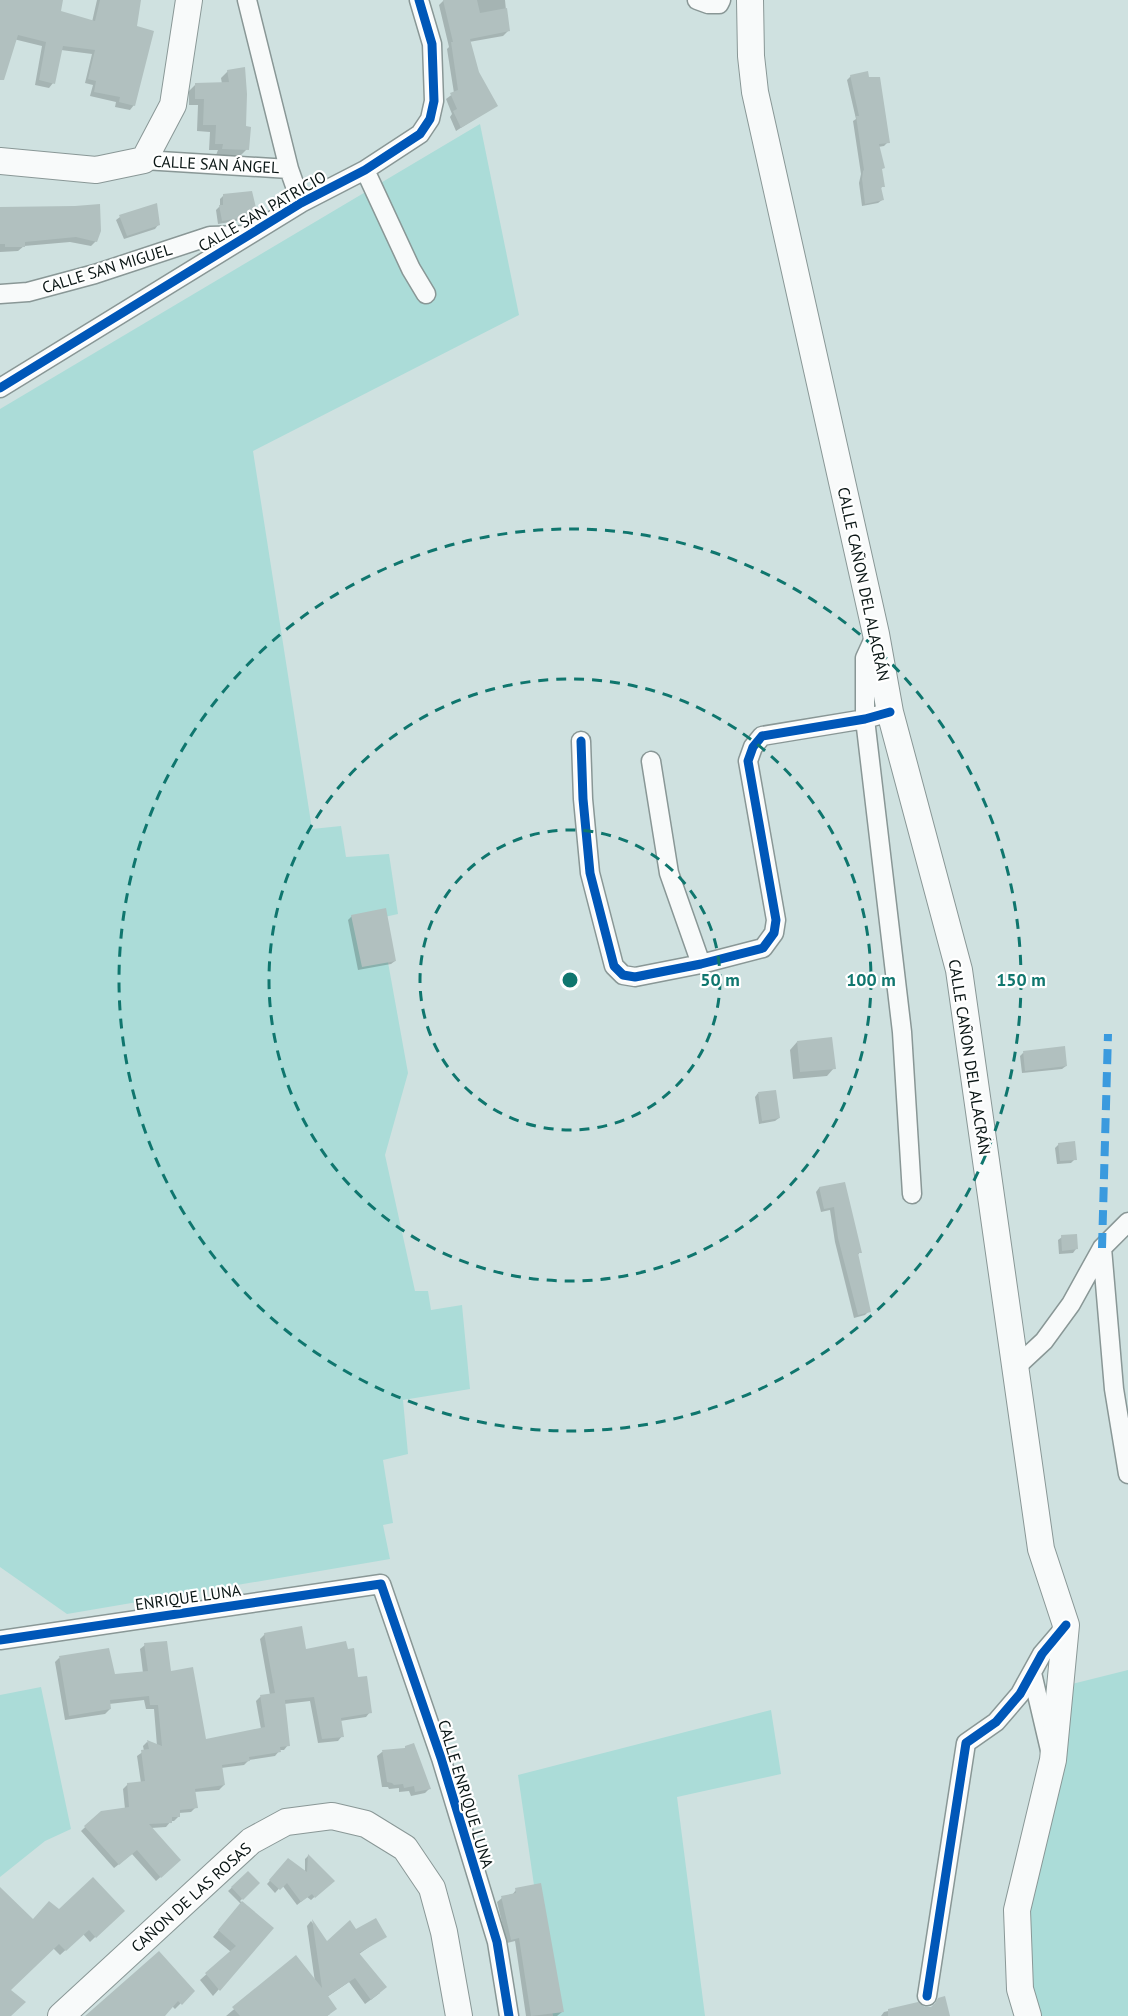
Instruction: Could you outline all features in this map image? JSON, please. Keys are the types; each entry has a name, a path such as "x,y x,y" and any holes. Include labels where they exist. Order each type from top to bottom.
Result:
{"main road":[{"path":"0,161 96,170 144,160 173,105 189,0"},
{"name":"CALLE CAÑON DEL ALACRÁN","path":"750,0 751,56 755,92 876,634 890,712 959,970 1041,1549 1066,1625 1053,1760 1017,1910 1020,1989 1028,2016"},
{"name":"CAÑON DE LAS ROSAS","path":"61,2016 251,1841 286,1822 332,1816 366,1824 405,1848 432,1888 444,1932 459,2016"}],"street":[{"name":"CALLE SAN PATRICIO","path":"247,0 289,169 301,203"},
{"name":"CALLE SAN PATRICIO","path":"0,388 301,203 365,170 420,134 430,119 434,100 432,44 419,0"},
{"path":"697,0 708,4 719,4 722,0"},
{"name":"CALLE SAN ÁNGEL","path":"144,160 289,169"},
{"path":"365,170 411,269 426,294"},
{"name":"CALLE SAN MIGUEL","path":"0,294 28,292 95,274 210,236 249,235"},
{"path":"876,634 864,658 865,719 902,1032 912,1194"},
{"path":"581,741 583,799 590,873 614,966 623,975 635,977 701,964 763,948 774,933 776,920 748,761 753,747 762,736 865,719 890,712"},
{"path":"651,760 669,873 701,964"},
{"path":"1016,1368 1044,1341 1071,1304 1102,1248 1128,1222"},
{"path":"1102,1248 1114,1389 1128,1474"},
{"name":"ENRIQUE LUNA","path":"0,1640 381,1584"},
{"name":"CALLE ENRIQUE LUNA","path":"381,1584 441,1758 496,1942 509,2016"},
{"path":"927,1996 966,1743 996,1722 1020,1694 1042,1654 1066,1625"},
{"path":"1032,1673 1053,1760"}],"shaded area":[{"path":"480,124 519,315 253,451 312,829 341,826 346,857 389,854 398,914 380,918 408,1073 385,1155 415,1291 428,1291 431,1310 462,1305 470,1389 403,1400 408,1454 383,1460 393,1523 383,1525 390,1559 67,1614 0,1567 0,409"},
{"path":"1128,1670 1128,2016 1028,2016 1017,1910 1072,1684"},
{"path":"41,1687 71,1829 45,1841 0,1877 0,1695"},
{"path":"771,1710 781,1774 677,1797 705,2016 553,2016 518,1775"}],"building":[{"path":"0,0 63,0 61,11 95,21 100,0 141,0 137,26 154,31 135,106 119,102 120,97 94,92 96,81 88,79 95,50 63,46 55,84 39,80 46,42 18,35 4,80 0,80"},
{"path":"443,0 477,0 480,13 507,8 510,31 470,39 479,72 498,106 461,128 453,111 457,109 450,93 458,90 451,42 453,42"},
{"path":"245,67 246,126 251,127 249,150 222,149 223,144 215,144 216,125 203,125 204,99 195,99 195,83 229,82 227,70"},
{"path":"868,71 869,77 880,77 890,143 879,144 885,168 882,169 885,187 881,187 884,200 865,204 862,179 864,170 856,116 859,116 850,75"},
{"path":"252,191 257,212 253,213 253,216 222,221 219,205 223,205 223,194"},
{"path":"157,203 160,225 127,236 119,215"},
{"path":"100,204 101,231 97,242 76,237 25,242 25,247 5,247 5,244 0,244 0,207"},
{"path":"386,908 396,961 362,967 351,915"},
{"path":"832,1037 836,1069 800,1072 797,1041"},
{"path":"1065,1046 1067,1066 1025,1071 1023,1051"},
{"path":"776,1090 780,1118 762,1121 758,1092"},
{"path":"1075,1141 1077,1160 1060,1161 1058,1143"},
{"path":"845,1182 862,1253 858,1253 871,1312 858,1315 838,1238 834,1207 824,1209 819,1187"},
{"path":"1077,1234 1078,1249 1062,1251 1061,1235"},
{"path":"302,1626 306,1649 346,1641 348,1649 354,1648 358,1677 367,1676 372,1713 341,1718 344,1737 322,1739 314,1697 285,1700 290,1746 280,1747 281,1752 249,1757 250,1761 222,1765 225,1785 195,1789 198,1808 180,1810 180,1817 172,1817 172,1823 149,1824 181,1860 161,1878 137,1850 119,1865 84,1826 101,1811 129,1807 127,1783 145,1781 141,1750 149,1749 147,1740 162,1746 158,1705 150,1705 149,1696 110,1700 111,1709 69,1716 59,1656 109,1648 115,1674 148,1671 144,1643 167,1641 171,1671 193,1667 206,1739 265,1727 260,1695 275,1693 264,1633"},
{"path":"414,1743 431,1789 415,1792 414,1786 404,1788 403,1784 394,1785 387,1782 382,1750 405,1748"},
{"path":"308,1854 335,1881 315,1898 312,1894 301,1902 287,1883 280,1890 269,1880 288,1858 307,1872"},
{"path":"248,1871 260,1883 243,1900 231,1887"},
{"path":"93,1877 125,1911 96,1938 89,1930 66,1951 59,1944 11,1990 26,2002 11,2016 0,2016 0,1887 33,1919 49,1901 59,1909"},
{"path":"541,1883 564,2012 531,2016 519,1938 511,1940 501,1896 516,1893 515,1888"},
{"path":"242,1901 274,1928 220,1991 205,1973 236,1946 218,1930"},
{"path":"376,1918 387,1937 359,1953 387,1987 371,2000 355,1978 328,1996 337,2009 327,2016 240,2016 232,2007 296,1955 322,1988 312,1919 327,1941 350,1920 356,1929"},
{"path":"159,1951 195,1991 182,2005 178,2001 165,2016 85,2016"},
{"path":"945,1996 950,2016 888,2016 888,2009 918,2002 925,2007 931,2007 938,1998"}],"marked path":[{"path":"1102,1248 1108,1034"}],"cycle path":[{"path":"0,388 301,203 365,170 420,134 430,119 434,101 432,44 419,0"},
{"path":"581,741 583,799 590,873 614,966 623,975 635,977 701,964 763,948 774,933 776,920 748,761 753,747 762,736 865,719 890,712"},
{"path":"0,1640 381,1584 441,1758 497,1942 509,2016"},
{"path":"927,1996 966,1743 996,1722 1020,1694 1042,1654 1066,1625"}]}
